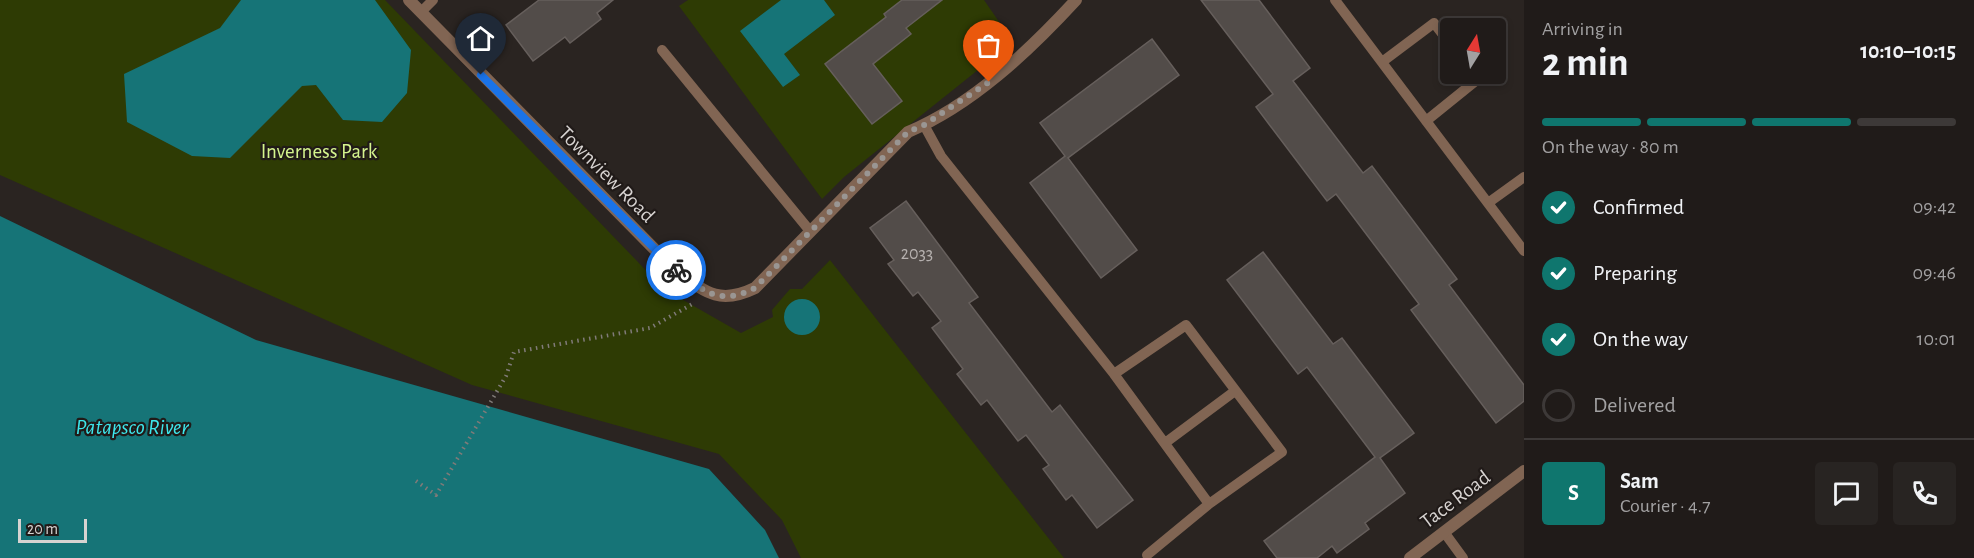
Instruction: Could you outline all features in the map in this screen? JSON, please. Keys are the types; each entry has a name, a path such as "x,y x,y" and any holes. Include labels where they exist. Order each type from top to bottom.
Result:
{"street":[{"name":"Townview Road","path":"409,0 674,269 701,290 711,294"},
{"path":"711,294 728,297 740,295 755,288 908,132 924,125 989,82 1076,0"},
{"name":"Tace Road","path":"1410,558 1524,471"}],"lane":[{"path":"422,12 433,0"},
{"path":"1335,0 1524,251"},
{"path":"1382,62 1434,23 1440,31"},
{"path":"662,50 810,231"},
{"path":"1426,121 1472,84"},
{"path":"924,125 941,156 1114,374 1209,504"},
{"path":"1488,203 1524,177"},
{"path":"1114,374 1186,325 1282,452 1209,504 1147,555"},
{"path":"1165,443 1236,391"},
{"path":"1444,532 1463,558"}],"path":[{"path":"416,481 436,495 506,376 514,352 650,328 711,294"}],"green space":[{"name":"Inverness Park","path":"0,0 385,0 664,289 741,333 773,317 772,310 790,289 802,289 830,260 1064,558 801,558 782,520 719,454 472,385 0,175"},
{"path":"688,0 984,0 1013,42 844,177 822,199 679,6"}],"water":[{"path":"241,0 375,0 411,50 407,93 382,122 343,120 316,85 302,86 230,158 192,156 127,122 124,74 220,28"},
{"path":"781,0 824,0 835,15 784,54 800,75 783,87 740,31"},
{"name":"Patapsco River","path":"0,216 256,340 709,469 765,530 779,558 0,558"},
{"path":"802,299 814,305 820,317 814,329 802,335 790,329 784,317 790,305"}],"building":[{"path":"539,0 613,0 597,13 601,19 570,43 565,37 533,61 506,25"},
{"path":"902,0 942,0 906,28 911,34 873,64 902,101 872,124 825,64 886,17 884,14"},
{"path":"1201,0 1259,0 1310,68 1293,81 1363,173 1372,166 1457,279 1449,285 1524,385 1524,401 1496,423 1411,310 1419,304 1336,194 1327,201 1256,107 1273,94"},
{"path":"1152,39 1179,75 1068,158 1137,250 1101,278 1030,183 1065,156 1040,123"},
{"path":"906,201 978,297 969,303 1052,412 1060,405 1133,500 1097,528 1072,495 1066,500 1043,469 1049,465 1026,435 1018,441 987,400 981,405 957,374 963,369 932,328 941,321 918,292 913,296 888,264 894,260 870,228"},
{"path":"1263,252 1333,344 1342,338 1414,433 1380,458 1405,493 1365,523 1369,529 1337,553 1332,546 1317,558 1277,558 1264,541 1375,457 1307,367 1298,374 1227,280"}],"way so far":[{"path":"676,270 701,290 715,296 740,295 755,288 908,132 924,125 989,82"}],"route":[{"path":"481,75 676,270"}]}
